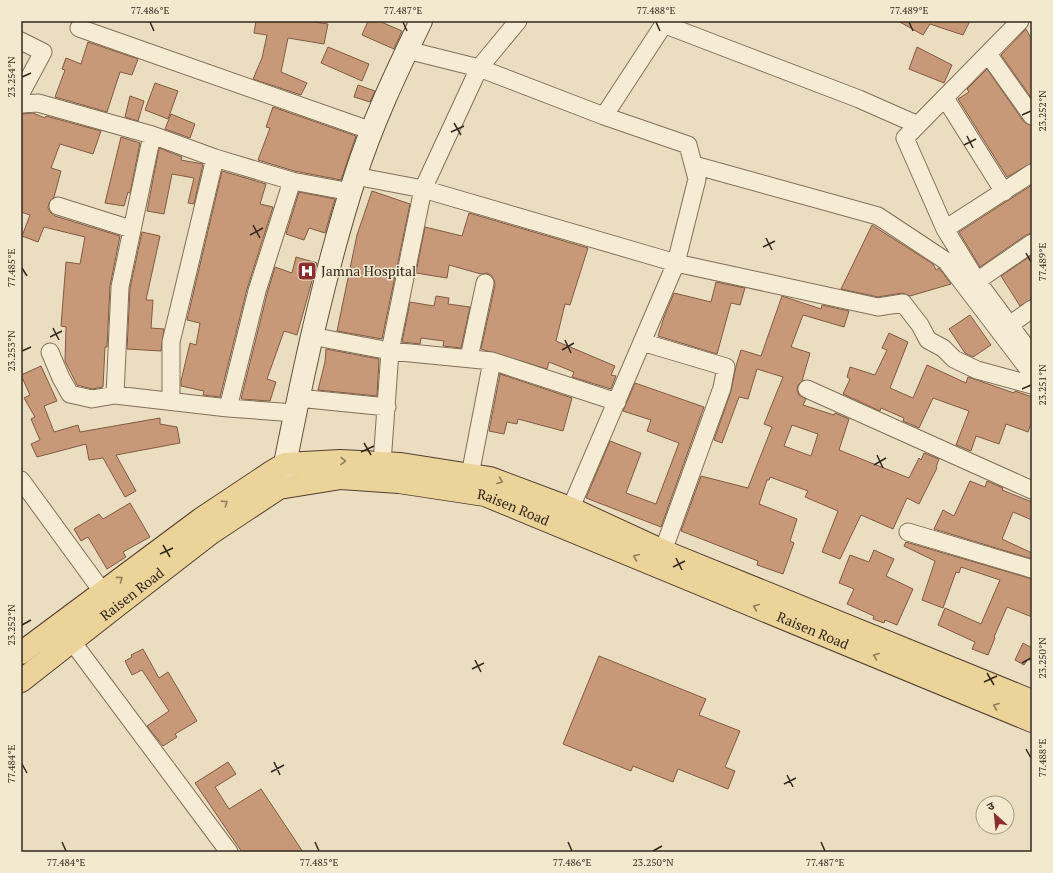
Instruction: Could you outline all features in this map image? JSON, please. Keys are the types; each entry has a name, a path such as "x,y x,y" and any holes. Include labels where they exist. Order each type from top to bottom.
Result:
{"main road":[{"name":"Raisen Road","path":"108,600 201,519 285,464 340,461 382,463 490,478 566,517 1032,721"},
{"name":"Raisen Road","path":"21,653 65,632 108,600 279,488 341,478 399,482 485,495 566,517"},
{"name":"Raisen Road","path":"660,559 1032,701"},
{"name":"Raisen Road","path":"21,681 65,632"}],"street":[{"path":"285,487 285,464 311,336 353,184 372,131 421,21"},
{"path":"382,463 390,351 423,190 479,68 518,21"},
{"path":"1020,21 905,138 946,229 977,281 1011,324 1032,355"},
{"path":"604,116 665,23 859,99 918,125"},
{"path":"79,28 372,131"},
{"path":"21,41 43,52 21,93"},
{"path":"407,50 479,68 604,116 688,145 697,179 676,263 566,517"},
{"path":"988,54 1032,116"},
{"path":"945,98 1004,192"},
{"path":"21,104 38,103 152,135 215,158 292,181 423,190 676,263 878,307 904,303 920,325 928,340 943,348 954,359 977,370 1032,386"},
{"path":"115,394 120,287 152,135"},
{"path":"171,401 171,342 215,158"},
{"path":"694,165 878,216 946,261 1032,374"},
{"path":"946,229 1032,173"},
{"path":"228,408 257,290 292,181"},
{"path":"58,206 131,229"},
{"path":"977,281 1032,243"},
{"path":"469,358 485,283"},
{"path":"1011,324 1032,309"},
{"path":"311,336 390,351 492,361 617,402"},
{"path":"642,342 726,366 722,388 660,559"},
{"path":"50,352 70,394 92,399 115,394 228,408 387,406"},
{"path":"470,475 492,361"},
{"path":"807,389 1032,490"},
{"path":"21,480 108,600"},
{"path":"908,532 1032,569"},
{"path":"65,632 229,852"}],"building":[{"path":"256,21 307,21 328,24 324,44 288,38 281,72 307,83 301,95 253,79 262,58 267,35 254,33"},
{"path":"368,21 379,21 402,31 394,49 362,35"},
{"path":"898,21 970,21 963,35 930,24 923,35"},
{"path":"1026,29 1032,40 1032,99 1001,55"},
{"path":"88,42 138,59 132,75 120,72 107,112 55,97 65,70 62,69 66,58 81,64"},
{"path":"328,47 369,64 362,81 321,63"},
{"path":"917,47 952,65 944,83 909,69"},
{"path":"987,69 1024,122 1032,126 1032,163 1007,177 958,99 969,92 967,89"},
{"path":"155,83 178,91 168,119 145,110"},
{"path":"358,85 375,91 370,102 354,97"},
{"path":"130,96 144,101 138,121 125,117"},
{"path":"273,107 356,136 341,180 294,171 258,160 270,128 266,127"},
{"path":"33,113 45,118 46,116 101,131 93,154 60,144 51,168 61,171 54,197 49,203 48,208 55,216 120,236 110,286 107,347 105,347 103,387 92,389 77,385 65,361 66,327 61,326 66,262 80,264 85,237 44,227 38,242 22,236 30,215 21,212 21,114"},
{"path":"171,114 195,124 190,138 165,129"},
{"path":"121,137 140,143 130,193 128,192 124,206 105,203"},
{"path":"159,148 182,157 181,160 203,164 194,204 188,203 194,178 172,174 164,214 147,211"},
{"path":"222,171 266,184 260,204 273,207 247,289 220,397 203,395 204,391 181,386 181,381 190,343 196,345 200,323 187,320"},
{"path":"1032,185 1032,233 1026,235 980,267 959,232"},
{"path":"372,191 410,204 382,339 337,331 357,235"},
{"path":"299,192 335,199 325,233 309,228 304,240 286,234"},
{"path":"469,213 588,248 570,305 565,304 556,341 615,366 611,375 616,376 611,389 572,377 574,372 549,362 547,369 481,349 495,285 491,275 487,273 481,274 449,265 447,278 416,273 425,227 462,236"},
{"path":"872,225 933,264 936,270 939,268 951,284 910,296 902,293 878,297 841,289"},
{"path":"142,232 160,236 146,300 153,300 151,328 164,329 161,351 127,349 130,288"},
{"path":"1032,255 1032,299 1020,306 1001,276"},
{"path":"296,257 317,263 297,335 284,331 267,379 276,382 270,401 241,399 275,267 292,273"},
{"path":"716,282 745,288 740,305 731,303 717,354 658,336 674,293 711,302"},
{"path":"436,296 449,298 448,304 470,307 461,348 443,346 444,341 421,338 420,344 402,342 410,302 434,306"},
{"path":"782,296 821,309 822,305 849,311 844,327 803,315 791,347 810,353 802,381 798,385 797,390 799,395 806,399 803,405 834,415 835,413 849,419 839,450 909,478 919,458 921,460 924,453 939,459 937,468 919,504 907,498 893,529 861,515 840,559 822,552 838,511 805,497 808,491 770,477 769,480 767,480 759,504 797,519 790,541 794,543 783,574 757,565 758,561 681,531 701,476 748,488 772,427 764,424 783,377 757,369 748,399 739,397 722,443 714,440 731,391 741,350 761,356","holes":["792,425 818,434 811,456 784,446"]},
{"path":"970,315 991,345 973,357 965,353 949,329"},
{"path":"889,333 908,342 890,388 913,398 927,365 966,383 968,377 1014,393 1015,391 1032,397 1032,421 1028,432 1006,424 999,444 976,436 971,451 956,445 969,411 933,398 919,428 903,421 904,418 881,408 880,411 843,394 850,379 847,377 850,367 875,375 887,350 882,348"},
{"path":"326,349 379,359 377,396 318,390 325,362"},
{"path":"41,366 57,401 44,406 54,432 78,425 80,432 160,418 160,424 177,427 180,443 116,455 136,491 125,497 103,458 89,460 86,444 37,457 31,444 40,440 31,419 35,417 24,398 30,395 21,375"},
{"path":"500,374 572,398 563,431 518,419 517,424 507,422 504,434 489,431"},
{"path":"635,383 704,407 661,527 586,498 610,441 641,453 626,493 656,504 679,443 647,431 651,420 623,411"},
{"path":"970,481 985,487 987,481 1003,488 1002,490 1032,502 1032,520 1013,512 1002,539 1032,553 1032,559 934,529 943,510 954,516"},
{"path":"130,503 150,537 123,552 126,557 107,569 88,537 81,541 74,529 99,514 103,519"},
{"path":"906,542 1032,579 1032,617 1007,607 988,655 972,649 975,642 938,625 945,608 981,624 1000,580 961,567 959,573 956,572 943,608 922,600 935,561 904,546"},
{"path":"874,550 894,559 886,576 913,589 897,625 885,620 884,623 873,619 874,616 847,604 854,589 839,583 850,555 869,562"},
{"path":"1023,643 1032,648 1032,661 1028,659 1024,665 1015,660"},
{"path":"143,649 159,678 168,672 197,721 175,734 177,737 163,746 147,726 169,711 142,670 132,675 125,661 132,657 131,655"},
{"path":"599,656 706,699 699,715 740,731 725,767 735,771 728,789 678,769 673,782 633,766 631,771 563,744"},
{"path":"228,762 236,774 215,787 229,809 261,789 303,852 242,852 195,783"}],"place":[{"name":"Jamna Hospital","path":"307,271"}]}
